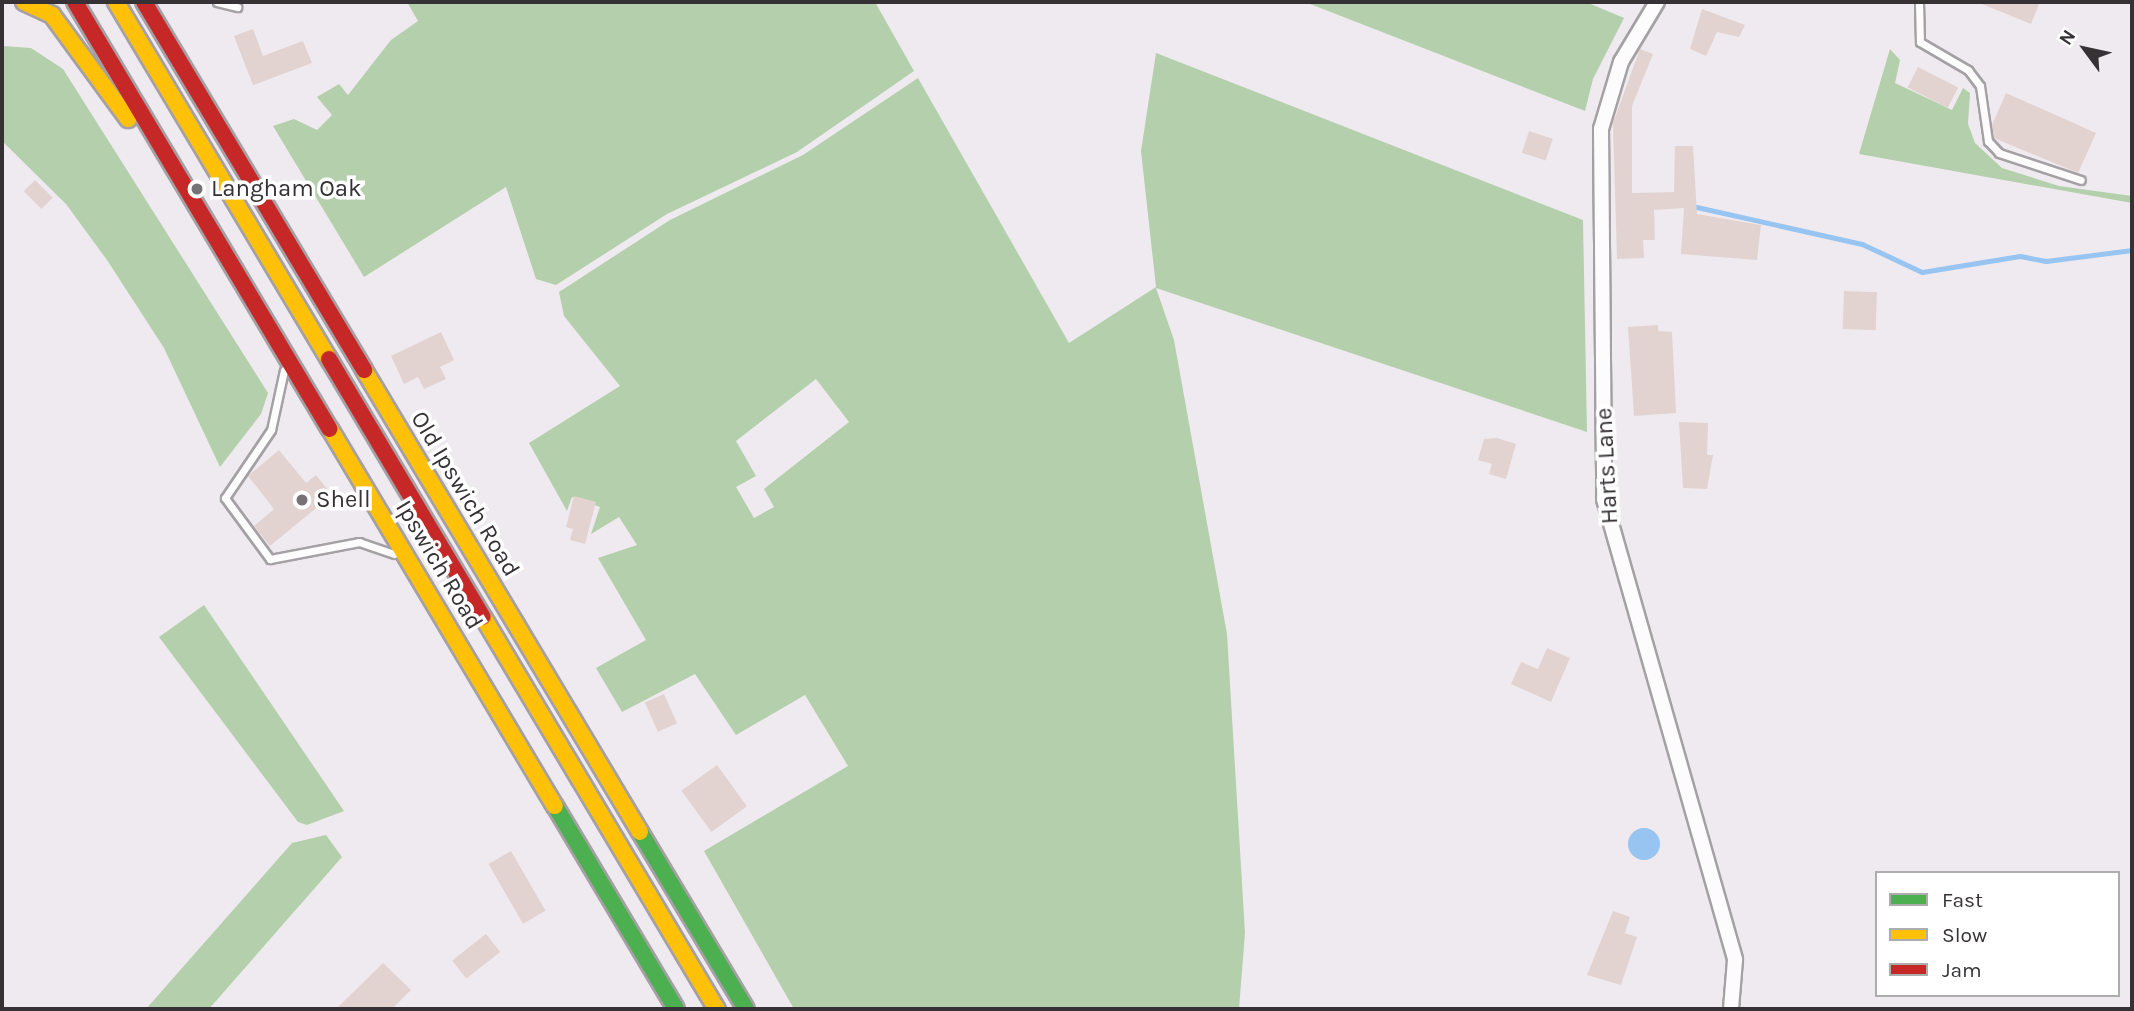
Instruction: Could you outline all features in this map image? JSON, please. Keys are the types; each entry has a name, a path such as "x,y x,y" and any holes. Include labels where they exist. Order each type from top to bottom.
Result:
{"main road":[{"path":"23,2 50,8 126,117 162,146"},
{"name":"Ipswich Road","path":"75,2 676,1009"},
{"name":"Ipswich Road","path":"117,2 717,1009"},
{"name":"Old Ipswich Road","path":"147,3 746,1009"}],"street":[{"name":"Harts Lane","path":"1657,2 1621,62 1601,129 1604,499 1735,960 1731,1009"}],"lane":[{"path":"217,2 237,7"},
{"path":"1919,2 1920,41 1968,70 1980,86 1988,141 1999,153 2081,180"},
{"path":"284,353 281,406 225,498 270,559 359,542 410,562"}],"green space":[{"path":"407,2 875,2 914,71 797,152 667,214 556,285 536,279 506,187 364,277 273,126 294,119 317,130 332,115 317,97 339,84 348,95 391,40 418,21"},
{"path":"1305,2 1586,2 1624,18 1593,79 1585,111"},
{"path":"2,38 3,46 31,48 63,69 268,393 261,414 220,467 164,348 107,260 66,204 2,141"},
{"path":"1890,49 1900,60 1895,83 1952,110 1963,88 1970,93 1968,124 1975,143 2002,168 2059,186 2132,196 2132,203 1859,154"},
{"path":"1156,53 1583,220 1587,432 1156,288 1174,340 1227,634 1245,933 1239,1009 794,1009 704,851 848,766 805,695 736,735 695,674 622,712 596,668 646,640 598,558 637,545 619,517 591,534 600,507 572,497 567,511 529,443 620,386 564,316 559,292 670,220 803,155 918,78 1069,343 1156,287 1141,151","holes":["816,379 849,422 764,489 774,507 754,518 736,487 756,476 736,441"]},
{"path":"204,605 344,811 307,825 298,822 159,637"},
{"path":"326,835 342,857 209,1009 146,1009 292,843"}],"water":[{"path":"1644,828 1656,832 1660,844 1656,856 1644,860 1632,856 1628,844 1632,832"}],"building":[{"path":"1977,2 2040,2 2031,24"},
{"path":"1702,9 1745,25 1739,37 1717,32 1706,56 1690,49"},
{"path":"253,29 263,56 303,41 312,63 253,85 234,36"},
{"path":"1640,49 1653,54 1632,106 1632,193 1674,192 1675,146 1693,146 1697,214 1761,225 1757,260 1681,254 1684,208 1654,210 1655,240 1643,240 1644,258 1617,259 1613,123"},
{"path":"1918,67 1958,87 1948,108 1908,87"},
{"path":"2006,93 2096,133 2078,173 1994,138 1992,125"},
{"path":"1529,131 1553,139 1546,161 1522,153"},
{"path":"35,180 53,198 41,209 24,191"},
{"path":"1844,291 1877,292 1876,330 1843,329"},
{"path":"1658,325 1658,331 1672,332 1676,413 1634,416 1628,327"},
{"path":"441,332 454,360 440,367 446,379 424,389 418,377 404,384 391,356"},
{"path":"1679,422 1708,423 1707,455 1713,455 1707,489 1683,488"},
{"path":"1497,438 1516,444 1506,479 1489,474 1492,464 1478,460 1484,439"},
{"name":"Shell","path":"279,450 306,483 316,475 332,495 270,546 254,526 274,509 248,476"},
{"path":"574,496 596,502 585,544 570,540 573,529 566,527"},
{"path":"1547,648 1570,658 1551,702 1511,684 1521,662 1538,669"},
{"path":"664,694 677,723 658,732 645,703"},
{"path":"717,765 747,806 711,832 681,791"},
{"path":"511,851 546,911 523,924 488,864"},
{"path":"1613,911 1630,917 1625,933 1637,937 1621,985 1587,975"},
{"path":"486,934 500,952 466,979 452,960"},
{"path":"383,963 411,990 392,1009 336,1009"}],"waterway":[{"path":"1692,206 1862,244 1922,272 2020,256 2046,261 2132,250"}],"traffic: fast":[{"path":"555,806 676,1009"},
{"path":"640,832 746,1009"}],"traffic: slow":[{"path":"24,2 52,15 128,119"},
{"path":"116,2 329,359"},
{"path":"364,370 640,832"},
{"path":"330,429 555,806"},
{"path":"483,617 717,1009"}],"traffic: jam":[{"path":"75,2 330,429"},
{"path":"144,2 364,370"},
{"path":"329,359 483,617"}],"place":[{"name":"Langham Oak","path":"197,189"},
{"name":"Shell","path":"302,500"}]}
